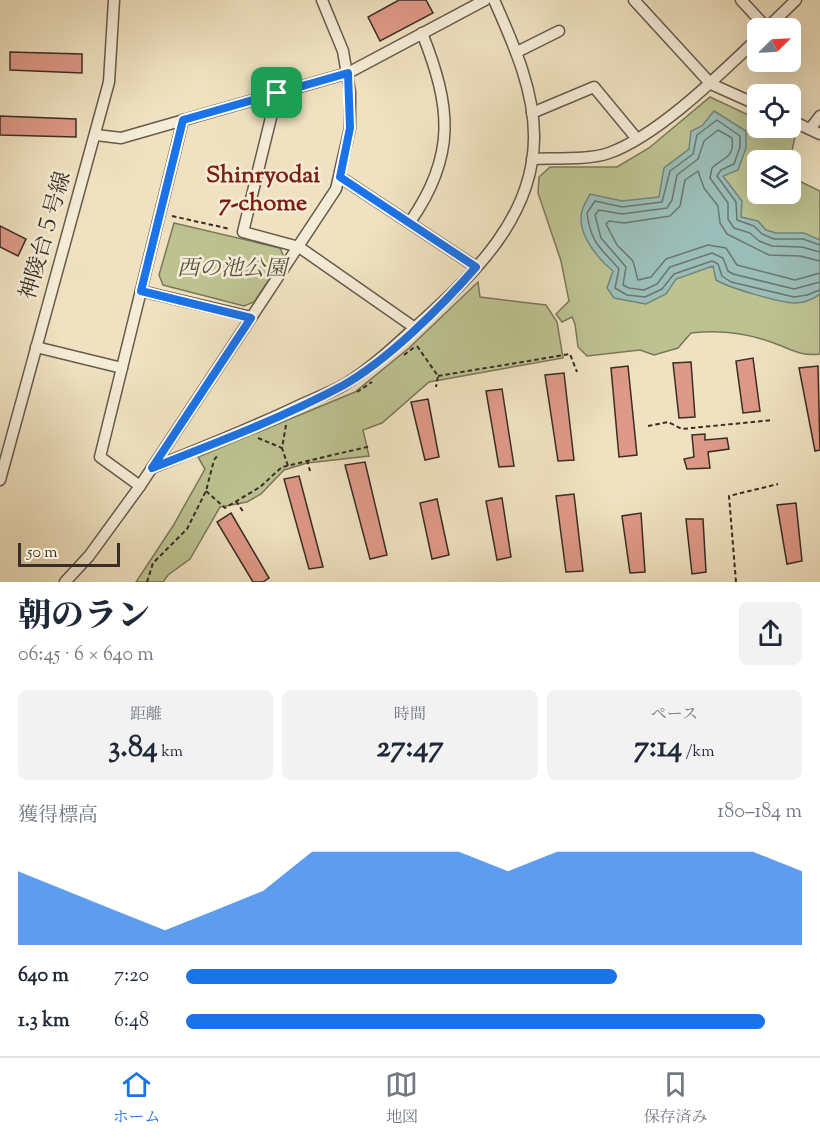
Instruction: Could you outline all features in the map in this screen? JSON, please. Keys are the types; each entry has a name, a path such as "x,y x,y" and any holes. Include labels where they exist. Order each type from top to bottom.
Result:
{"street":[{"name":"神陵台５号線","path":"0,480 109,82 114,0"},
{"path":"69,581 140,486 336,189 350,128 348,73 343,51 322,0"},
{"path":"96,135 121,138 348,73 485,0"},
{"path":"152,468 234,435 344,385 411,332 455,291 495,246 515,215 527,186 534,139 532,113 517,52 494,0"},
{"path":"634,0 711,84 747,100"},
{"path":"741,0 758,18"},
{"path":"777,18 796,0"},
{"path":"517,52 559,31"},
{"path":"410,222 426,199 436,178 444,145 446,110 438,73 422,33"},
{"path":"532,159 608,153 637,139 711,84 747,49"},
{"path":"532,113 594,87 637,139"},
{"path":"277,93 243,232 299,247 411,332"},
{"path":"801,125 815,132 820,116"},
{"path":"140,486 100,456 183,120"},
{"path":"340,177 476,267"},
{"path":"141,291 251,318"},
{"path":"36,347 122,368"}],"path":[{"path":"160,213 243,232"},
{"path":"411,332 438,376 436,387"},
{"path":"438,376 570,354 577,372"},
{"path":"648,426 668,422 682,429 772,420"},
{"path":"286,425 282,448 288,466"},
{"path":"258,438 282,448"},
{"path":"206,490 225,508 260,487 282,467 371,446"},
{"path":"147,582 153,563 187,529 206,490 214,460 218,455"},
{"path":"307,460 310,471"},
{"path":"736,582 729,496 778,484"},
{"path":"236,501 244,513"}],"green space":[{"path":"710,97 747,114 747,138 795,138 792,150 747,150 747,204 801,204 801,182 820,191 820,354 800,353 752,336 711,332 691,333 678,348 654,355 640,350 587,356 578,347 572,317 562,322 556,314 569,301 561,261 538,193 539,177 550,167 617,167 649,148"},
{"name":"西の池公園","path":"174,223 280,248 284,257 254,302 244,306 163,285 159,275"},
{"path":"478,282 480,297 546,305 557,322 563,358 429,382 382,423 363,430 369,456 307,463 284,470 261,494 247,502 220,507 190,559 168,575 163,582 136,582 173,526 205,469 198,457 355,392 409,348"}],"water":[{"path":"714,111 746,131 746,148 738,170 723,176 742,201 741,217 758,221 766,230 776,233 804,233 820,240 820,294 808,301 798,303 766,297 716,280 713,266 676,279 666,294 646,304 614,298 607,288 613,271 595,253 582,228 584,204 590,194 622,201 659,197 664,168 689,149 691,131 702,126"}],"building":[{"path":"399,0 426,0 433,13 380,41 368,17"},
{"path":"10,52 82,54 82,73 10,70"},
{"path":"0,116 76,119 76,137 0,135"},
{"path":"0,226 26,239 18,256 0,247"},
{"path":"753,358 760,411 743,413 736,361"},
{"path":"691,362 695,417 679,418 673,363"},
{"path":"628,366 637,455 619,457 611,368"},
{"path":"818,366 820,450 815,451 799,368"},
{"path":"564,373 574,460 558,461 545,375"},
{"path":"502,389 514,466 499,467 486,391"},
{"path":"428,399 439,457 425,460 411,402"},
{"path":"705,434 705,440 727,438 729,449 708,452 710,468 687,469 684,459 694,457 692,435"},
{"path":"365,462 387,555 370,559 345,465"},
{"path":"299,476 323,567 309,569 284,479"},
{"path":"574,494 583,571 566,572 556,496"},
{"path":"502,498 511,557 497,560 486,501"},
{"path":"437,499 449,555 432,559 420,503"},
{"path":"796,503 802,561 787,564 777,505"},
{"path":"231,513 269,578 263,582 253,582 217,522"},
{"path":"641,513 645,572 630,573 622,516"},
{"path":"686,519 703,519 706,572 692,574"}],"district":[{"name":"Shinryodai 7-chome","path":"263,190"}],"route":[{"path":"348,73 350,128 340,177 476,267 455,291 394,348 344,385 152,468 251,318 141,291 183,120 277,93 348,73"}]}
